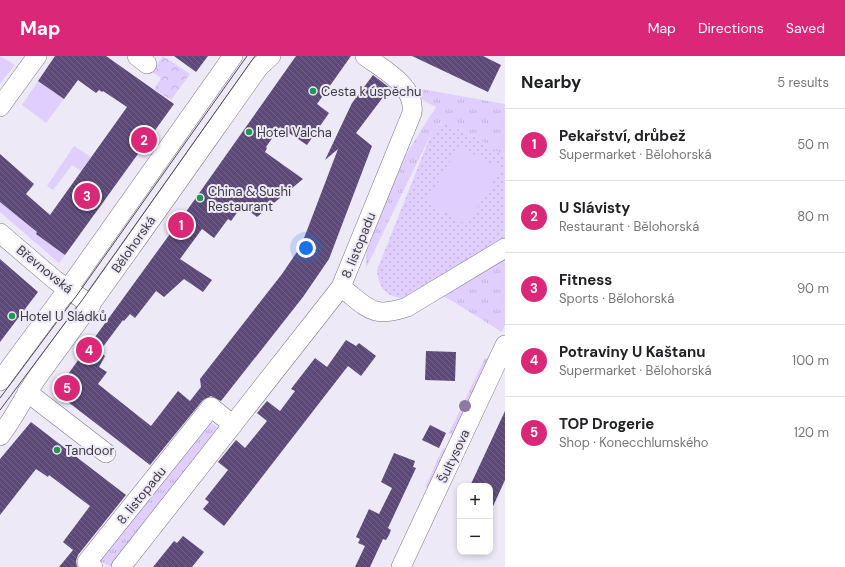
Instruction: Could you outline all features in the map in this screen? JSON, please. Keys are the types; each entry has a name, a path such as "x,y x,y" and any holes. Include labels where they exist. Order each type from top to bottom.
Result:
{"street":[{"path":"0,107 37,56"},
{"name":"Bělohorská","path":"0,381 68,289 233,56"},
{"name":"Bělohorská","path":"0,436 27,392 91,305 258,67 270,56"},
{"name":"8. listopadu","path":"121,567 341,287 412,113 413,106 411,98 405,88 366,56"},
{"name":"Břevnovská","path":"0,232 68,289 91,305"},
{"path":"341,287 372,312 390,313 408,307 505,248"},
{"name":"Šultysova","path":"401,567 505,345"},
{"path":"27,392 106,453"},
{"name":"8. listopadu","path":"94,567 87,562 211,407 233,425"}],"green space":[{"path":"0,56 15,65 0,84"},
{"path":"163,56 190,74 171,100 154,89 161,78 152,72"},
{"path":"38,81 64,99 46,123 22,105"},
{"path":"416,88 505,104 505,157 480,140 442,122 432,132 366,268 366,251 390,191 408,151 436,107 424,101 414,92"},
{"path":"443,122 480,140 505,157 505,241 411,297 397,297 391,295 383,289 380,284 377,270 432,132"},
{"path":"74,146 91,157 81,171 72,165 53,190 47,186"},
{"path":"459,146 501,169 467,225 427,202"},
{"path":"0,202 37,232 37,234 65,255 59,263 0,212"},
{"path":"505,259 505,325 502,332 444,296"},
{"path":"485,358 489,359 453,435 449,433"},
{"path":"208,420 218,428 110,567 99,560"},
{"path":"443,448 446,449 428,488 425,487"}],"building":[{"path":"55,56 106,56 174,104 65,255 36,234 37,232 0,202 0,154 34,184 26,194 50,215 127,107 103,91 102,92 99,90 96,93 78,80 64,99 38,81"},
{"path":"174,56 208,56 196,72"},
{"path":"296,56 351,56 317,104 329,113 307,145 280,127 266,147 265,152 303,179 257,217 242,206 231,221 228,219 214,238 202,229 180,259 212,280 203,292 184,279 164,297 156,291 135,318 130,314 124,321 123,320 99,352 105,356 99,367 107,372 98,384 151,426 178,391 190,401 201,387 200,379 282,274 301,246 338,149 325,160 352,103 373,75 390,88 356,133 372,146 329,259 303,297 221,401 211,396 203,400 150,465 55,392 183,216"},
{"path":"412,56 483,56 501,65 488,92"},
{"path":"0,259 38,292 0,342"},
{"path":"346,340 356,346 359,343 376,356 361,376 348,366 224,526 203,509 209,502 205,499 228,470 218,462 236,440 245,448 267,421 257,413 267,401 280,411 295,391 291,389 315,358 327,367"},
{"path":"426,351 456,352 455,381 425,380"},
{"path":"505,411 505,480 493,506 493,483 471,483"},
{"path":"31,422 126,495 78,555 76,561 77,567 59,567 73,550 63,542 90,506 49,475 48,477 36,469 0,515 0,459"},
{"path":"430,425 446,433 439,448 422,440"},
{"path":"394,453 415,461 413,467 416,468 388,528 391,530 389,535 386,540 383,539 370,567 355,567 365,546 358,543 360,539 356,537 369,509 379,514 392,488 381,482"},
{"path":"183,536 204,552 192,567 153,567 174,541 177,543"}],"tram line":[{"path":"0,398 77,295 247,56"},
{"path":"0,410 83,299 255,56"}],"place":[{"name":"Cesta k úspěchu","path":"313,91"},
{"name":"Hotel Valcha","path":"249,132"},
{"name":"U Slávisty","path":"144,140"},
{"name":"Fitness","path":"87,196"},
{"name":"China & Sushi Restaurant","path":"200,198"},
{"name":"Pekařství, drůbež","path":"181,225"},
{"name":"Hotel U Sládků","path":"12,316"},
{"name":"Potraviny U Kaštanu","path":"89,350"},
{"name":"TOP Drogerie","path":"67,388"},
{"name":"Tandoor","path":"57,450"}]}
